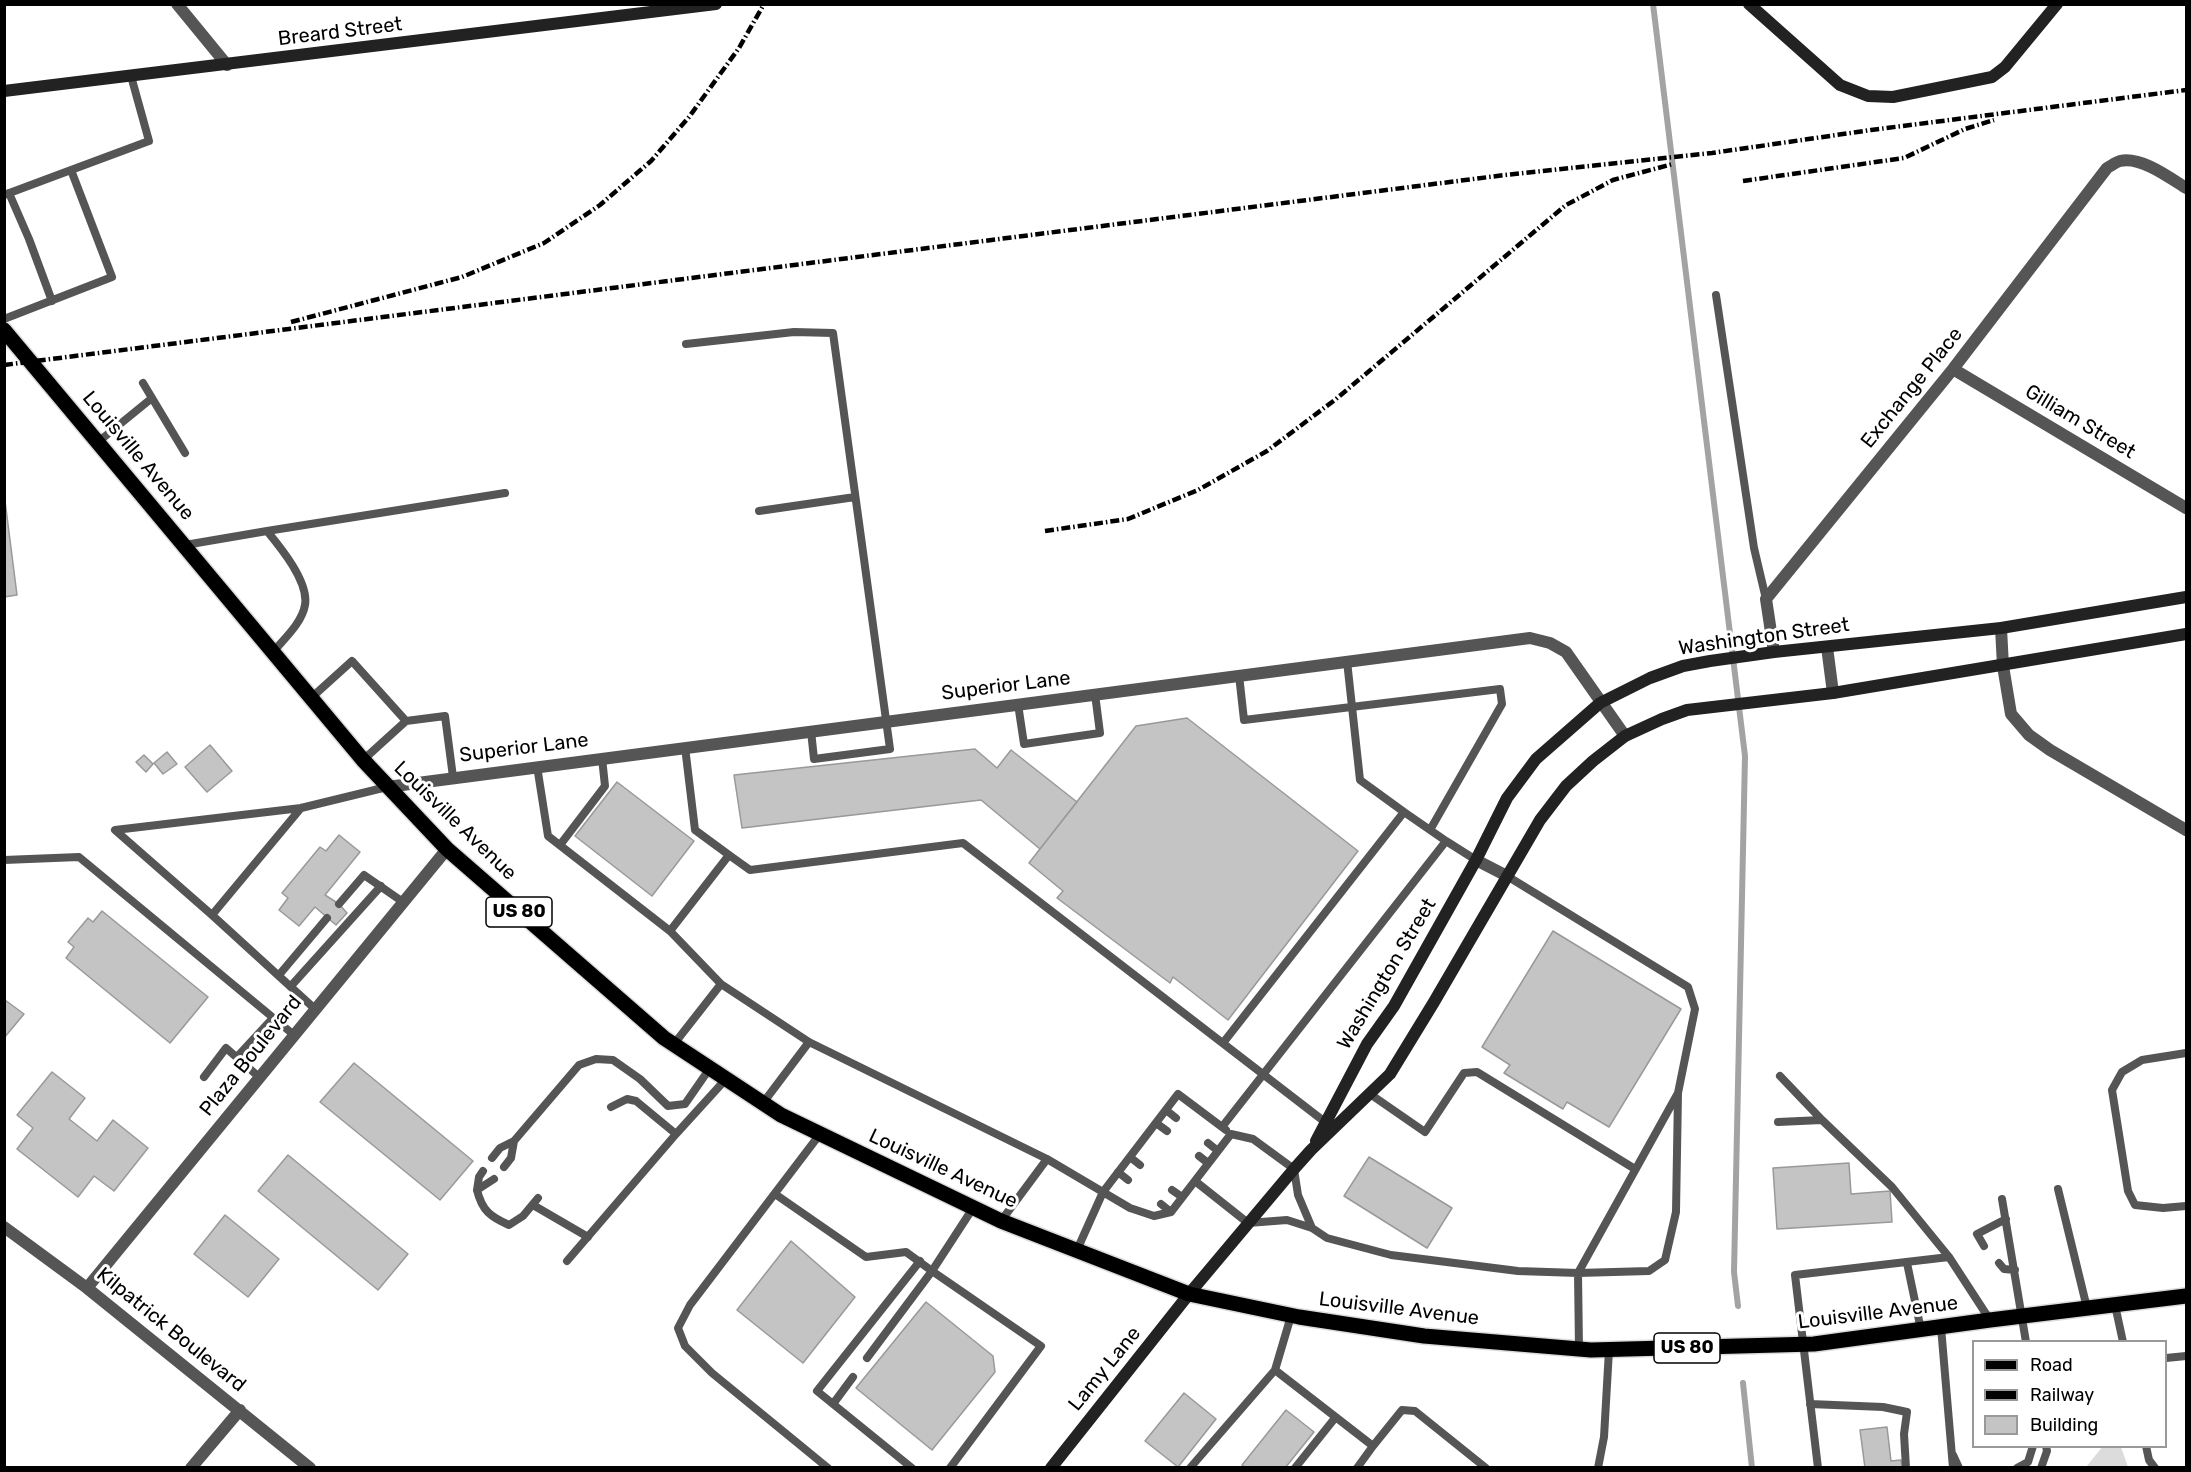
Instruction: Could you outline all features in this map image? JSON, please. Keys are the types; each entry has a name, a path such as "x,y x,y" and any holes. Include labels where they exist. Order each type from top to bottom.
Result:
{"main road":[{"name":"Louisville Avenue","path":"4,330 363,760 447,849 664,1038 781,1115 1001,1221 1189,1294 1291,1316 1424,1336 1579,1349 1802,1344 2187,1296"}],"street":[{"path":"177,4 227,65"},
{"name":"Breard Street","path":"4,91 716,4"},
{"path":"1749,4 1840,85 1868,96 1893,97 1992,77 2005,67 2057,4"},
{"name":"Exchange Place","path":"1766,599 1953,369 2108,168 2121,161 2134,162 2150,167 2187,188"},
{"name":"Gilliam Street","path":"1953,369 2187,508"},
{"name":"Washington Street","path":"1311,1150 1367,1044 1394,1006 1476,860 1507,798 1536,759 1600,703 1650,678 1683,666 1710,661 2001,628 2187,597"},
{"path":"1766,599 1774,652"},
{"path":"2001,628 2003,666 2011,714 2029,735 2050,750 2187,830"},
{"name":"Washington Street","path":"1189,1294 1311,1150 1390,1074 1540,820 1566,786 1625,736 1687,710 1833,693 2187,634"},
{"name":"Superior Lane","path":"387,787 1530,638 1550,643 1566,652 1625,736"},
{"path":"1827,647 1833,693"},
{"name":"Plaza Boulevard","path":"87,1288 447,849"},
{"path":"1476,860 1507,876"},
{"name":"Kilpatrick Boulevard","path":"4,1227 87,1288 310,1467"},
{"name":"Lamy Lane","path":"1051,1467 1189,1294"},
{"path":"191,1467 240,1410"}],"lane":[{"path":"52,301 29,239 7,194 149,141 132,76"},
{"path":"4,319 112,277 71,170"},
{"path":"1716,296 1754,548 1766,599"},
{"path":"686,344 794,332 832,333 890,749 814,759 811,731"},
{"path":"143,383 185,453"},
{"path":"98,442 152,398"},
{"path":"184,545 505,494"},
{"path":"759,511 855,496"},
{"path":"267,531 289,558 302,583 305,604 298,622 273,652"},
{"path":"312,698 352,661 406,721"},
{"path":"1347,661 1360,780 1476,860"},
{"path":"1239,675 1244,720 1500,689 1502,704 1430,830"},
{"path":"1018,704 1024,744 1100,733 1095,694"},
{"path":"363,760 406,721 445,716 453,777"},
{"path":"685,747 695,830 750,870 963,843 1325,1122"},
{"path":"560,845 605,786 602,758"},
{"path":"537,766 548,836 670,931 721,984 809,1042 1047,1159 1130,1208 1154,1216 1171,1212 1231,1134"},
{"path":"315,1009 115,831 301,808 387,787"},
{"path":"212,915 301,808"},
{"path":"1223,1043 1404,812"},
{"path":"1222,1128 1446,841"},
{"path":"670,931 729,855"},
{"path":"4,860 79,857 294,1035"},
{"path":"339,904 364,875 403,903"},
{"path":"1195,1181 1248,1223 1287,1220 1312,1228 1327,1238 1391,1255 1518,1271 1578,1273 1649,1271 1665,1260 1676,1212 1678,1093 1695,1009 1688,987 1507,876"},
{"path":"291,986 381,886"},
{"path":"279,975 327,918"},
{"path":"674,1044 721,984"},
{"path":"237,1057 273,1018"},
{"path":"763,1103 809,1042"},
{"path":"204,1077 226,1048 259,1077"},
{"path":"2187,1053 2142,1060 2122,1072 2112,1090 2127,1191 2135,1205 2163,1208 2187,1206"},
{"path":"492,1158 500,1148 514,1141 579,1065 596,1059 613,1059 640,1079 668,1106 685,1104 710,1068"},
{"path":"1370,1094 1425,1132 1464,1073 1477,1072 1635,1169"},
{"path":"1780,1076 1892,1187 1949,1257 1990,1320"},
{"path":"567,1261 726,1079"},
{"path":"1579,1349 1578,1273 1678,1093"},
{"path":"1077,1250 1103,1192 1178,1094 1231,1134 1253,1139 1294,1169 1298,1195 1312,1228"},
{"path":"611,1107 627,1099 636,1101 676,1134"},
{"path":"1166,1110 1176,1118"},
{"path":"1778,1122 1822,1120"},
{"path":"1156,1123 1167,1131"},
{"path":"820,1134 690,1305 678,1328 685,1346 712,1373 828,1467"},
{"path":"504,1167 511,1158 514,1141"},
{"path":"1208,1143 1218,1151"},
{"path":"1199,1156 1208,1163"},
{"path":"1130,1157 1140,1165"},
{"path":"1001,1221 1047,1159"},
{"path":"483,1171 479,1177 477,1190 480,1202 491,1217 509,1226 523,1216 538,1198"},
{"path":"1118,1172 1128,1180"},
{"path":"477,1190 494,1179"},
{"path":"2058,1189 2087,1308"},
{"path":"1172,1190 1182,1197"},
{"path":"775,1194 866,1257 906,1252 1041,1346 950,1467"},
{"path":"2002,1199 2026,1340"},
{"path":"1161,1204 1171,1212"},
{"path":"533,1205 588,1237"},
{"path":"867,1358 932,1271 973,1208"},
{"path":"1984,1246 1977,1234 2006,1219"},
{"path":"1818,1467 1795,1275 1949,1257"},
{"path":"912,1467 817,1391 920,1261"},
{"path":"1907,1263 1922,1330"},
{"path":"1999,1263 2004,1269 2015,1270"},
{"path":"2115,1305 2123,1340"},
{"path":"1190,1467 1275,1370 1291,1316"},
{"path":"1941,1328 1953,1467"},
{"path":"1598,1467 1604,1437 1609,1350"},
{"path":"2167,1358 2187,1356"},
{"path":"1275,1370 1373,1446"},
{"path":"833,1404 853,1377"},
{"path":"1810,1404 1882,1407 1907,1412 1904,1434 1906,1467"},
{"path":"1357,1467 1402,1410 1415,1411 1486,1467"},
{"path":"1295,1467 1335,1418"},
{"path":"1950,1448 1959,1467"},
{"path":"2017,1467 2028,1462 2032,1448"},
{"path":"2041,1467 2046,1448"},
{"path":"2146,1448 2149,1460 2155,1467"}],"shaded area":[{"path":"2101,1448 2121,1448 2128,1467 2086,1467"}],"building":[{"path":"4,493 17,595 4,597"},
{"path":"1187,718 1358,851 1228,1020 1173,977 1170,983 1057,898 1063,891 1029,863 1136,726"},
{"path":"210,745 232,771 207,792 185,767"},
{"path":"975,749 997,768 1011,750 1077,802 1040,849 981,800 742,828 734,775"},
{"path":"167,752 177,764 163,774 154,763"},
{"path":"144,755 153,764 146,772 136,762"},
{"path":"617,782 694,841 652,896 575,836"},
{"path":"339,835 360,852 325,895 339,904 347,913 336,925 315,907 299,926 279,910 288,898 282,893 320,847 326,851"},
{"path":"102,911 208,997 170,1043 66,958 74,947 68,942 88,918 93,922"},
{"path":"1553,931 1681,1009 1609,1127 1567,1102 1563,1109 1504,1073 1510,1065 1482,1047"},
{"path":"4,1001 24,1014 4,1038"},
{"path":"354,1063 473,1161 440,1200 320,1102"},
{"path":"52,1072 85,1098 69,1119 97,1141 113,1120 148,1148 114,1191 94,1176 78,1197 17,1149 33,1128 17,1115"},
{"path":"288,1155 408,1254 378,1290 258,1191"},
{"path":"1369,1157 1452,1208 1427,1248 1344,1196"},
{"path":"1849,1163 1851,1194 1890,1191 1892,1222 1777,1229 1773,1168"},
{"path":"225,1215 279,1259 248,1297 194,1254"},
{"path":"791,1241 855,1297 803,1363 737,1310"},
{"path":"926,1302 993,1356 995,1372 932,1450 856,1388"},
{"path":"1184,1393 1216,1419 1178,1467 1145,1441"},
{"path":"1286,1410 1314,1432 1285,1468 1246,1468 1242,1465"},
{"path":"1887,1427 1891,1461 1901,1460 1902,1468 1865,1468 1860,1430"}],"waterway":[{"path":"1653,4 1745,756 1734,1272 1738,1306"},
{"path":"1743,1383 1752,1468"}],"railway":[{"path":"291,322 462,277 544,243 600,205 651,161 689,117 739,48 764,4"},
{"path":"4,365 1505,175 1712,153 1871,130 2186,90"},
{"path":"1743,181 1904,158 1965,129 1994,120"},
{"path":"1045,531 1128,519 1198,490 1267,451 1336,399 1566,205 1613,180 1673,164"}]}
